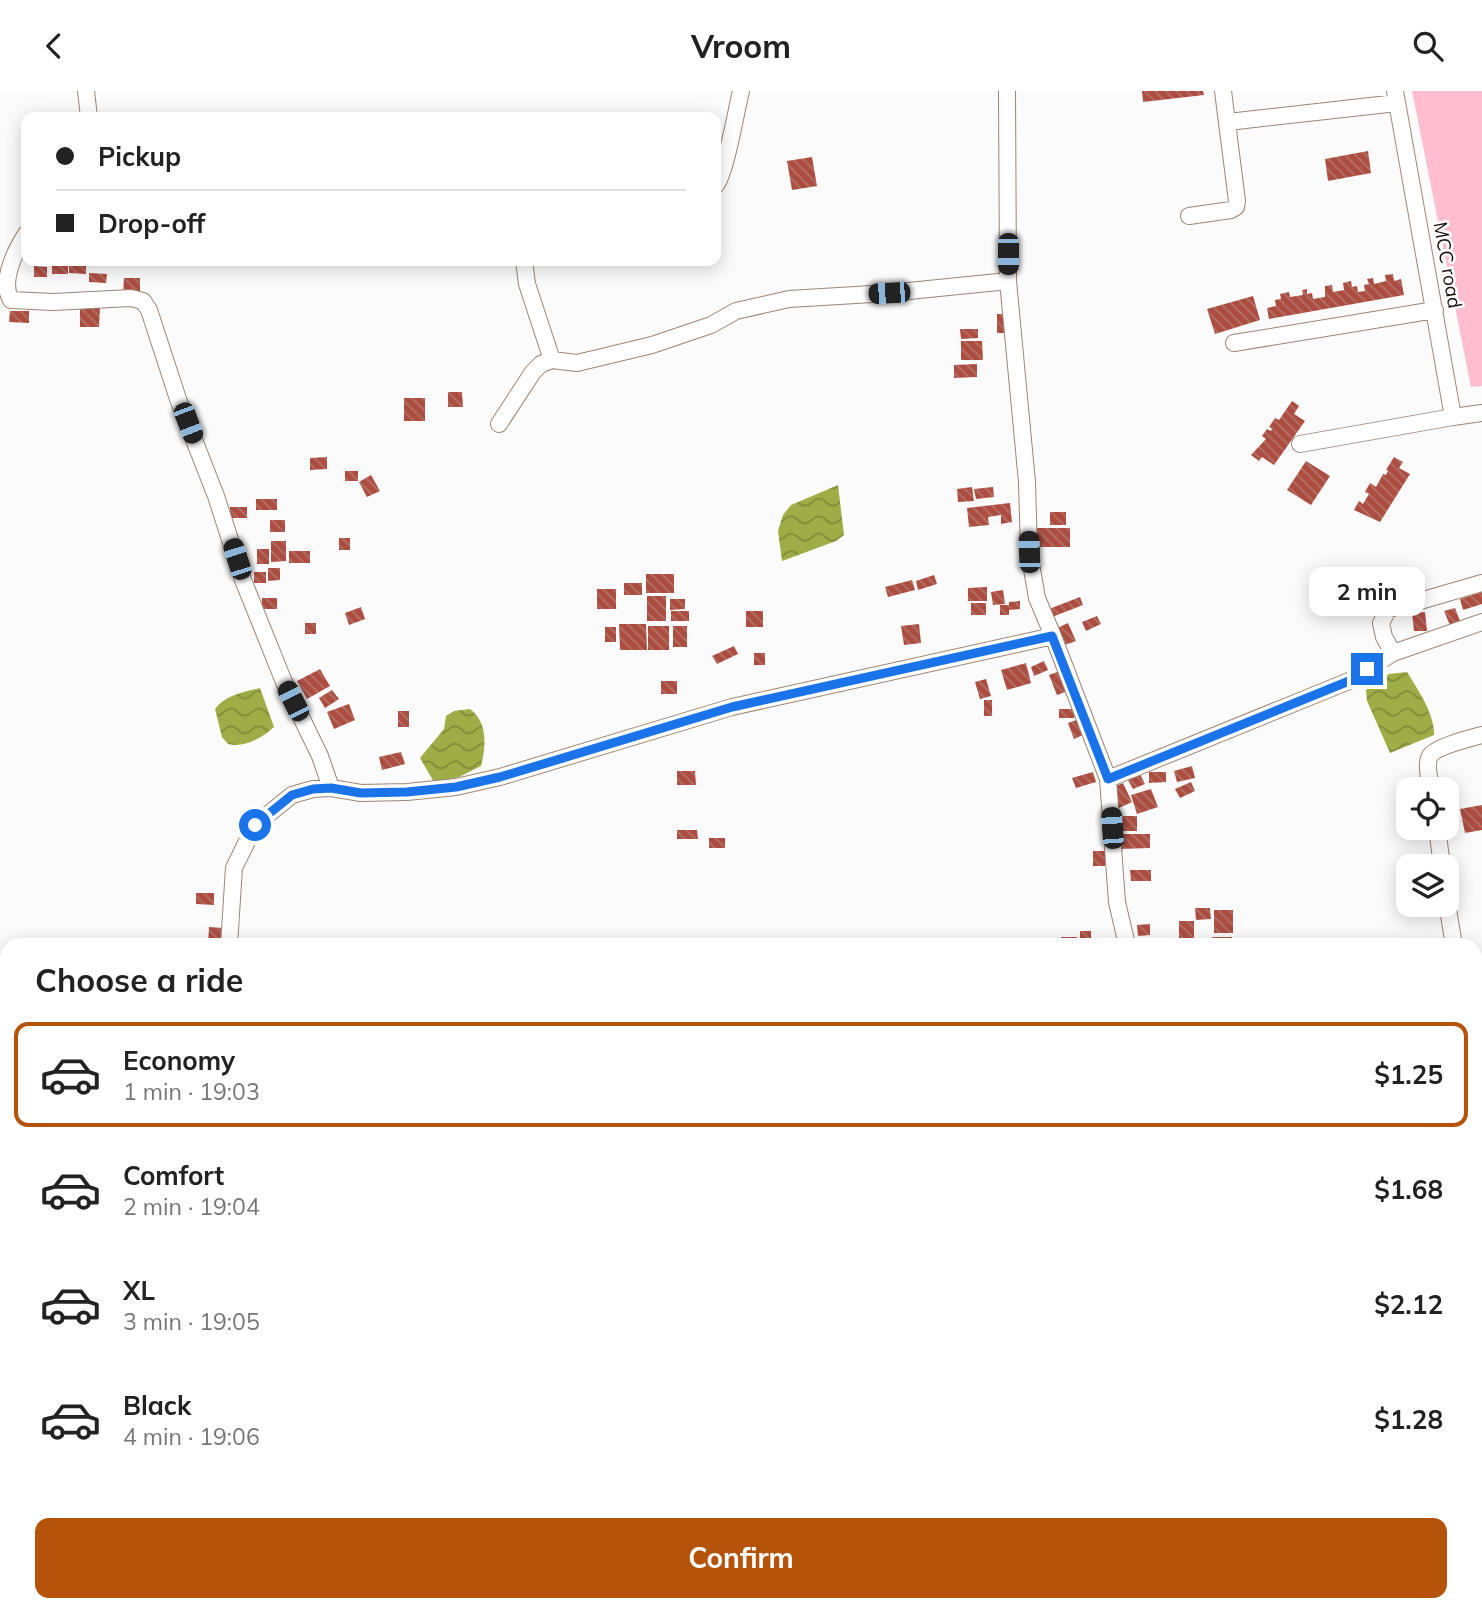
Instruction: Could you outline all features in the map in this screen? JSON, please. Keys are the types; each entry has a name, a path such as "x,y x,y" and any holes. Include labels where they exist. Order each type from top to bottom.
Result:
{"street":[{"path":"86,91 88,112"},
{"path":"721,178 741,91"},
{"path":"1007,91 1008,281 1027,482 1029,552 1037,598 1108,779 1117,902 1125,938"},
{"path":"1189,216 1236,207 1223,91"},
{"path":"1228,122 1396,97"},
{"name":"MCC road","path":"1396,97 1452,417"},
{"path":"21,242 5,278 7,296 11,300 53,302 131,298 143,301 149,310 178,399 216,496 243,580 284,682 320,756 331,788"},
{"path":"525,266 527,284 552,360"},
{"path":"499,424 533,372 541,364 552,360 578,363 652,345 711,325 736,311 789,299 889,293 1008,281"},
{"path":"1234,343 1435,310"},
{"path":"1300,444 1482,413"},
{"path":"1394,653 1384,637 1381,623 1388,610 1482,583"},
{"path":"1108,779 1349,681 1394,653 1482,622"},
{"path":"229,938 234,867 255,825 292,795 313,789 331,788 361,793 456,787 500,777 732,707 1052,636"},
{"path":"1430,777 1430,755 1437,750 1482,735"},
{"path":"1449,917 1453,938"}],"shaded area":[{"path":"1412,91 1482,91 1482,386 1471,387"}],"water":[{"path":"838,485 844,535 836,541 782,561 778,531 783,515 791,505"},
{"path":"1407,672 1429,711 1434,735 1390,753 1367,701 1366,690 1389,674"},
{"path":"260,688 274,727 252,741 240,745 228,744 222,737 215,709 229,697"},
{"path":"470,709 476,714 483,728 484,751 481,766 459,777 434,782 420,758 444,729 446,716 454,711"}],"building":[{"path":"1142,91 1203,91 1204,95 1143,102"},
{"path":"1368,151 1371,173 1328,181 1325,159"},
{"path":"812,157 817,186 792,190 787,161"},
{"path":"34,266 47,267 47,277 34,277"},
{"path":"52,266 68,266 68,274 52,274"},
{"path":"69,266 86,266 86,274 69,273"},
{"path":"89,273 107,274 106,283 89,282"},
{"path":"1393,274 1394,281 1401,279 1404,295 1269,319 1267,308 1276,306 1275,300 1281,299 1280,294 1289,292 1290,297 1303,295 1302,290 1307,289 1307,294 1312,293 1313,299 1325,297 1325,286 1332,285 1333,292 1344,290 1343,283 1351,281 1352,287 1357,286 1358,292 1365,291 1364,285 1369,284 1367,279 1373,278 1374,284 1386,281 1385,275"},
{"path":"124,278 140,278 140,294 123,294"},
{"path":"1253,296 1260,320 1215,334 1207,309"},
{"path":"80,306 100,307 99,327 80,327"},
{"path":"10,311 29,311 29,323 9,322"},
{"path":"997,314 1009,314 1009,333 997,333"},
{"path":"960,329 978,329 978,338 961,339"},
{"path":"961,341 982,341 983,360 961,360"},
{"path":"977,364 977,377 954,378 954,365"},
{"path":"448,392 462,392 463,407 448,407"},
{"path":"404,398 425,398 425,421 404,421"},
{"path":"1292,401 1299,406 1294,414 1305,421 1274,465 1262,457 1259,461 1251,455 1266,439 1262,436 1267,429 1271,431 1269,427 1275,418 1279,420"},
{"path":"327,457 327,469 310,470 310,458"},
{"path":"1394,457 1403,462 1399,468 1410,474 1380,522 1354,510 1359,501 1363,504 1369,494 1365,492 1370,483 1376,487 1383,474 1386,475"},
{"path":"1306,461 1330,476 1311,505 1287,490"},
{"path":"345,471 358,471 358,481 345,481"},
{"path":"371,475 380,491 367,497 359,482"},
{"path":"972,487 974,501 958,502 957,489"},
{"path":"993,487 994,497 976,499 974,489"},
{"path":"256,499 277,499 277,510 256,510"},
{"path":"1010,503 1012,522 1001,524 1001,515 988,517 989,525 969,527 967,508"},
{"path":"230,507 247,507 247,518 230,518"},
{"path":"1050,512 1066,512 1066,525 1050,525"},
{"path":"270,520 285,520 285,532 270,532"},
{"path":"1037,528 1070,528 1070,547 1037,547"},
{"path":"339,538 350,538 350,550 339,550"},
{"path":"271,541 286,541 286,561 271,562"},
{"path":"257,549 269,549 269,564 257,564"},
{"path":"289,551 310,551 310,563 289,563"},
{"path":"268,568 280,568 280,580 268,581"},
{"path":"254,572 266,572 266,583 254,583"},
{"path":"646,574 674,574 674,593 646,593"},
{"path":"934,575 937,584 918,590 916,581"},
{"path":"912,580 915,590 888,597 885,587"},
{"path":"624,583 642,583 642,595 624,595"},
{"path":"987,587 987,601 968,601 968,588"},
{"path":"597,589 616,589 616,609 597,609"},
{"path":"1003,590 1005,604 993,605 991,592"},
{"path":"1482,592 1482,604 1463,610 1460,599"},
{"path":"647,596 666,596 666,621 647,621"},
{"path":"1080,597 1083,605 1052,617 1049,609"},
{"path":"262,598 277,598 277,609 262,609"},
{"path":"670,599 685,599 685,609 670,610"},
{"path":"1020,601 1020,609 1009,610 1009,615 1000,615 1000,605"},
{"path":"971,603 986,603 986,615 971,615"},
{"path":"361,607 365,619 349,625 345,613"},
{"path":"1455,608 1462,626 1452,630 1444,611"},
{"path":"671,611 689,611 689,621 671,621"},
{"path":"746,611 763,611 763,627 746,627"},
{"path":"1425,612 1427,631 1414,631 1412,613"},
{"path":"1097,616 1101,624 1086,631 1082,622"},
{"path":"305,623 316,623 316,634 305,634"},
{"path":"1068,623 1076,641 1062,646 1055,629"},
{"path":"619,624 646,624 647,650 620,650"},
{"path":"919,624 921,643 904,645 901,626"},
{"path":"648,626 669,626 669,650 648,650"},
{"path":"673,626 687,626 687,647 673,647"},
{"path":"605,627 616,627 616,642 605,642"},
{"path":"734,646 738,654 717,664 712,656"},
{"path":"754,653 765,653 765,665 754,665"},
{"path":"1044,661 1048,670 1034,676 1031,667"},
{"path":"1026,663 1031,683 1007,690 1001,670"},
{"path":"320,669 330,686 307,699 297,681"},
{"path":"1060,671 1068,691 1057,695 1049,675"},
{"path":"986,679 991,696 980,699 975,682"},
{"path":"661,681 677,681 677,694 661,694"},
{"path":"332,690 339,699 325,708 319,698"},
{"path":"984,700 992,700 992,716 984,716"},
{"path":"349,704 355,720 334,729 327,712"},
{"path":"1059,709 1074,709 1074,718 1059,718"},
{"path":"398,711 409,711 409,727 398,727"},
{"path":"1079,719 1085,734 1074,739 1068,723"},
{"path":"401,752 405,764 382,770 379,757"},
{"path":"1192,766 1195,778 1177,782 1174,771"},
{"path":"677,771 695,771 696,785 677,785"},
{"path":"1093,772 1096,782 1076,788 1072,778"},
{"path":"1149,772 1166,772 1166,782 1149,783"},
{"path":"1140,774 1145,784 1133,789 1128,780"},
{"path":"1191,782 1195,791 1180,798 1175,789"},
{"path":"1123,783 1132,802 1119,808 1111,788"},
{"path":"1151,789 1158,807 1137,814 1131,795"},
{"path":"1482,805 1482,830 1465,833 1460,809"},
{"path":"1118,816 1137,816 1137,831 1118,831"},
{"path":"677,830 697,830 698,839 677,839"},
{"path":"1118,834 1150,834 1150,848 1119,849"},
{"path":"709,838 725,838 725,848 709,848"},
{"path":"1093,851 1105,851 1105,866 1093,866"},
{"path":"1130,870 1151,870 1151,881 1131,881"},
{"path":"196,893 214,893 214,905 196,904"},
{"path":"1195,908 1210,908 1211,919 1196,920"},
{"path":"1214,910 1233,910 1233,933 1214,933"},
{"path":"1179,921 1194,921 1194,938 1179,938"},
{"path":"1150,924 1150,935 1138,936 1137,925"},
{"path":"209,927 223,928 222,938 208,938"},
{"path":"1080,931 1091,931 1091,938 1080,938"}],"route":[{"path":"255,825 292,795 313,789 331,788 361,793 456,787 500,777 732,707 1052,636 1108,779 1349,681 1367,669"}]}
